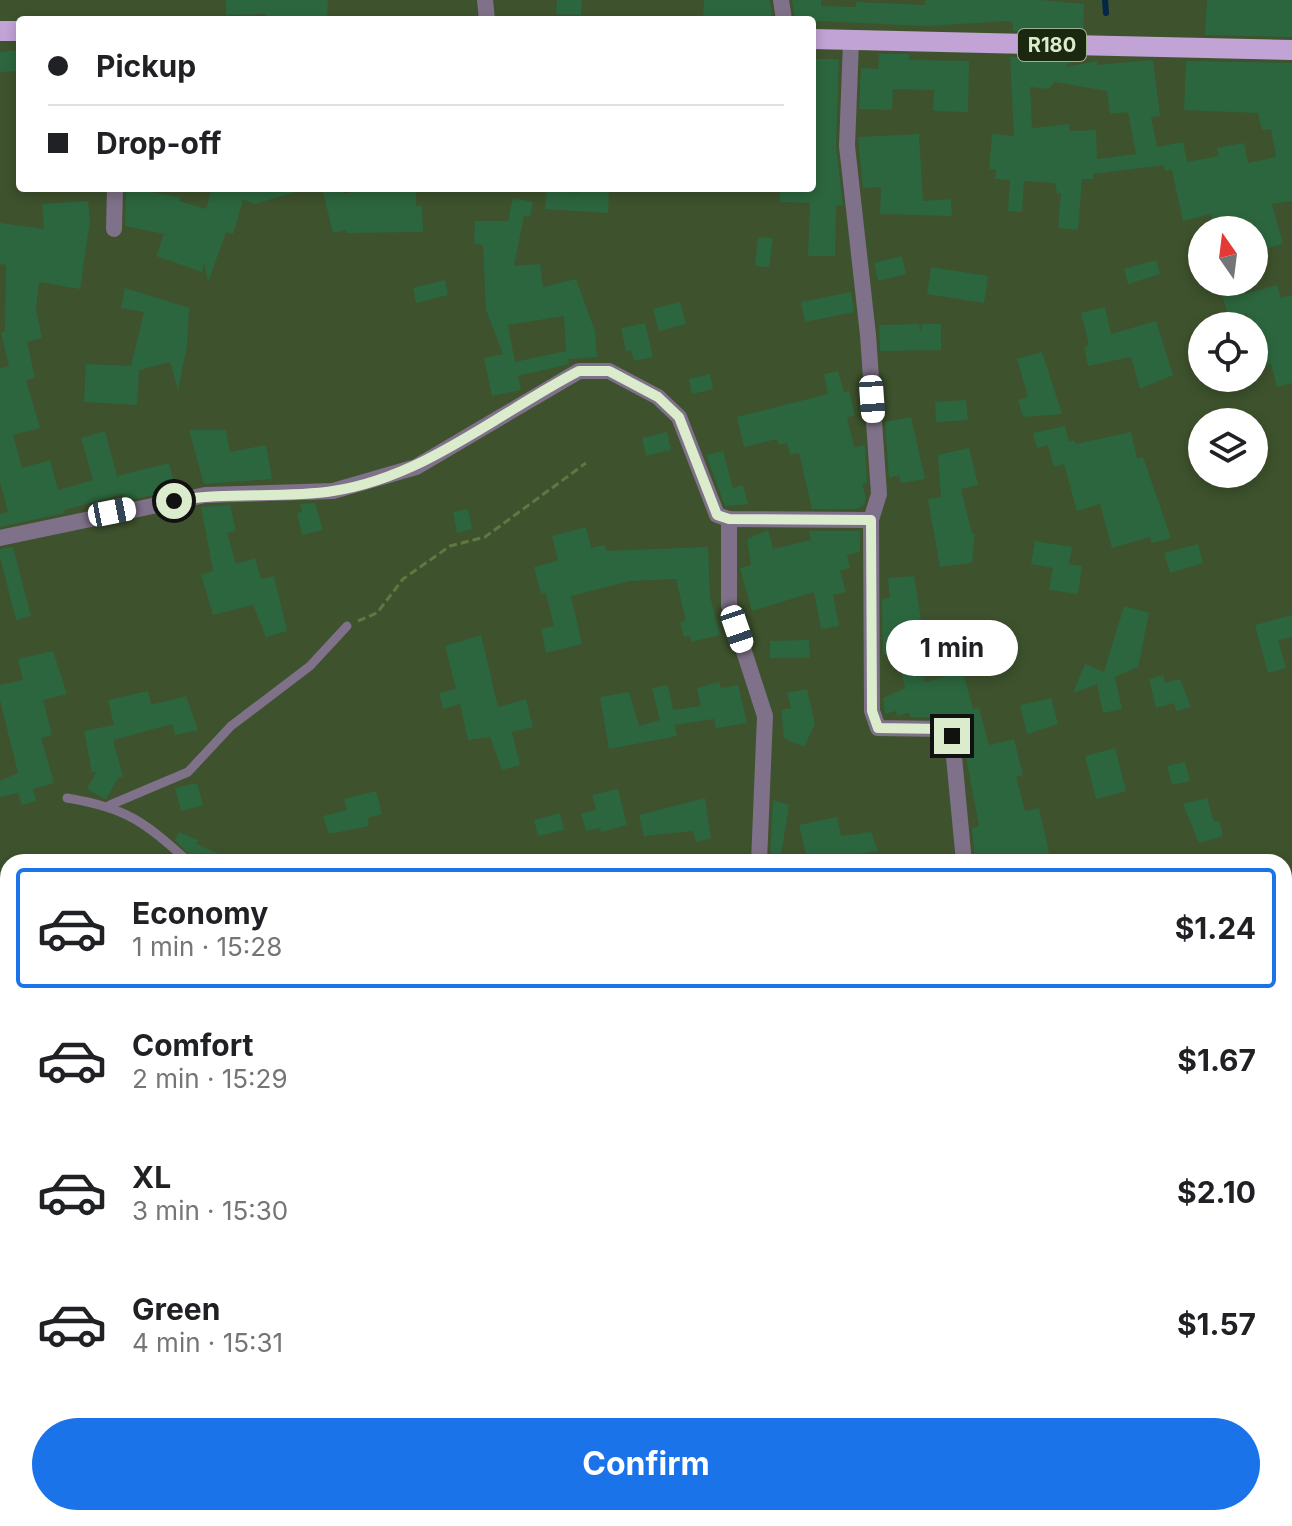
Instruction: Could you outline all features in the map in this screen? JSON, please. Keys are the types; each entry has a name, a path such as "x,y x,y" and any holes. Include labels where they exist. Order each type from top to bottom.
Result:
{"main road":[{"name":"R180","path":"816,39 1292,50"}],"street":[{"path":"851,42 847,146 868,335 879,494 871,520 872,711 878,728 944,729 952,736 963,854"},
{"path":"114,229 115,192"},
{"path":"0,538 205,495 333,491 416,467 579,371 609,371 658,397 679,417 717,515 729,519 871,520"},
{"path":"729,519 729,605 765,716 759,854"}],"lane":[{"path":"110,805 188,772 231,726 310,666 347,626"},
{"path":"67,798 110,805 143,821 180,854"}],"path":[{"path":"347,626 377,613 403,579 450,546 485,537 586,463"}],"green space":[{"path":"0,0 1292,0 1292,854 0,854"}],"building":[{"path":"226,0 328,0 327,16 226,15"},
{"path":"557,0 582,0 581,15 556,14"},
{"path":"704,0 770,0 772,16 703,16"},
{"path":"792,0 821,0 821,6 856,7 856,2 925,5 925,0 1040,0 1084,4 1083,32 1013,31 1013,23 1008,21 926,26 816,21 816,16 794,16"},
{"path":"1207,0 1292,0 1292,37 1205,35"},
{"path":"16,50 16,71 0,72 0,52"},
{"path":"879,54 909,54 909,60 969,61 968,112 933,111 934,90 893,89 892,110 859,109 861,68 878,69"},
{"path":"1010,57 1073,58 1066,67 1097,61 1097,65 1153,60 1160,116 1151,117 1157,147 1183,142 1187,162 1219,156 1217,148 1244,143 1248,163 1276,157 1271,129 1262,130 1258,113 1184,110 1186,61 1292,63 1292,201 1272,204 1283,244 1268,248 1268,216 1211,214 1188,216 1188,220 1183,221 1172,170 1165,171 1164,165 1093,174 1093,179 1082,179 1078,230 1058,228 1061,193 1057,193 1055,183 1024,181 1022,212 1008,211 1010,180 995,179 996,169 989,169 992,134 1014,136","holes":["1054,82 1107,91 1110,114 1128,112 1136,154 1097,159 1096,130 1070,131 1069,124 1032,128 1030,87 1049,89"]},
{"path":"816,59 839,59 836,146 843,205 836,205 835,256 808,256 810,203 780,202 780,192 816,192"},
{"path":"919,134 923,201 951,199 952,216 880,214 881,187 863,188 858,137"},
{"path":"126,192 180,197 179,201 206,209 211,192 295,192 255,204 243,200 233,234 226,232 208,282 204,262 202,272 156,256 164,234 125,226"},
{"path":"323,192 416,192 416,206 422,206 423,232 347,233 346,230 333,233"},
{"path":"547,192 609,192 608,213 545,209"},
{"path":"513,198 533,202 530,217 524,216 514,266 540,264 543,287 576,279 595,331 597,357 568,359 569,364 518,376 521,390 492,396 484,358 503,354 486,310 483,245 474,244 475,221 508,221","holes":["564,316 566,351 515,362 508,325"]},
{"path":"88,201 90,220 80,289 39,282 36,309 42,338 27,342 35,378 26,380 40,428 13,435 22,468 50,460 58,490 93,480 81,438 105,431 117,476 169,463 176,490 125,501 123,494 64,510 65,513 0,527 0,514 8,512 0,482 0,368 9,366 1,332 5,331 6,265 0,264 0,223 44,229 42,204"},
{"path":"758,237 773,238 769,267 755,266"},
{"path":"902,256 906,274 878,281 874,263"},
{"path":"1156,260 1160,274 1128,284 1124,269"},
{"path":"931,267 988,276 984,303 927,294"},
{"path":"445,280 448,295 416,303 413,288"},
{"path":"1277,285 1281,298 1292,295 1292,383 1277,387 1271,364 1268,365 1268,312 1227,312 1223,296 1268,296 1268,288"},
{"path":"125,288 189,308 187,346 178,390 170,362 139,370 137,405 84,402 86,364 131,366 144,312 121,308"},
{"path":"851,292 854,312 805,322 801,302"},
{"path":"680,302 686,324 659,331 653,309"},
{"path":"1105,307 1111,334 1156,321 1173,375 1140,389 1131,357 1088,366 1084,347 1089,345 1081,313"},
{"path":"645,323 653,357 634,361 631,350 626,351 621,328"},
{"path":"919,324 921,332 922,324 941,324 941,350 880,351 879,325"},
{"path":"1042,352 1062,414 1023,417 1018,400 1028,397 1017,359"},
{"path":"838,371 844,392 849,391 855,416 847,417 854,447 865,445 867,483 862,484 866,498 864,505 857,509 812,509 799,453 790,455 787,443 779,445 777,439 744,447 737,417 828,394 824,374"},
{"path":"710,374 713,389 692,394 689,379"},
{"path":"966,400 968,420 936,422 935,402"},
{"path":"911,417 925,479 901,483 899,475 889,478 885,422"},
{"path":"1065,426 1069,442 1074,440 1076,444 1131,432 1137,459 1143,457 1171,538 1152,543 1150,537 1112,548 1100,504 1077,511 1064,464 1054,467 1048,445 1037,448 1033,433"},
{"path":"189,430 226,430 230,452 266,445 272,479 204,484"},
{"path":"667,432 671,450 646,456 642,438"},
{"path":"969,448 978,485 961,489 972,533 975,534 972,563 940,567 928,499 941,497 938,455"},
{"path":"723,451 733,488 743,485 748,504 725,506 706,455"},
{"path":"315,503 323,530 302,535 297,513 302,512 300,504"},
{"path":"230,505 236,531 227,533 236,564 255,558 261,579 274,576 287,631 266,637 253,605 213,615 201,575 213,571 201,507"},
{"path":"468,509 472,529 457,533 453,512"},
{"path":"586,527 591,548 605,545 606,551 708,547 710,596 720,635 691,642 690,636 684,637 680,622 686,621 676,579 630,581 571,596 582,644 546,653 541,629 554,626 546,593 541,594 534,567 558,561 552,536"},
{"path":"768,530 773,549 811,540 809,531 860,531 860,552 847,555 850,568 840,571 846,592 833,595 839,626 821,629 814,592 752,611 740,568 751,565 747,539"},
{"path":"1035,541 1072,547 1069,564 1082,566 1078,594 1049,590 1053,568 1031,564"},
{"path":"1198,544 1203,563 1170,573 1164,553"},
{"path":"13,547 31,616 16,620 0,557 0,549"},
{"path":"914,576 922,626 931,624 934,639 914,643 925,682 963,672 973,709 979,708 989,745 1014,739 1023,775 1016,777 1025,811 1039,808 1049,854 974,854 972,828 979,826 965,752 972,750 962,713 942,718 910,717 909,713 897,716 896,711 885,714 883,698 905,688 897,653 883,655 882,599 890,598 888,578"},
{"path":"1124,606 1149,613 1138,667 1115,677 1122,709 1103,713 1097,684 1073,693 1085,664 1104,672"},
{"path":"1292,615 1292,637 1278,640 1286,668 1268,673 1255,625"},
{"path":"481,635 498,707 526,699 533,727 512,732 520,765 502,770 490,737 468,740 460,704 443,709 439,693 456,689 445,646"},
{"path":"809,640 810,658 770,658 770,641"},
{"path":"53,651 67,694 43,700 52,735 41,738 54,783 33,789 36,801 22,805 18,793 0,797 0,781 18,773 0,700 0,685 23,680 18,659"},
{"path":"1163,675 1165,683 1180,679 1191,707 1176,711 1174,703 1156,708 1149,679"},
{"path":"719,682 721,688 738,685 747,723 716,728 714,719 675,725 677,736 609,749 600,697 629,692 639,726 660,720 652,688 668,685 673,710 701,706 697,688"},
{"path":"807,689 815,724 804,747 784,738 781,710 791,708 787,693"},
{"path":"148,691 151,705 186,696 198,730 175,735 172,724 113,740 123,777 118,778 106,799 103,798 87,789 97,771 92,773 84,731 114,725 108,700"},
{"path":"1051,698 1058,724 1027,734 1020,705"},
{"path":"1115,748 1126,791 1096,799 1085,756"},
{"path":"1185,762 1190,781 1172,785 1167,766"},
{"path":"197,783 203,805 181,811 175,788"},
{"path":"618,789 627,825 601,832 600,828 586,831 581,814 596,810 592,795"},
{"path":"376,791 382,814 368,818 369,826 329,834 323,816 347,810 344,799"},
{"path":"705,798 711,838 696,842 693,831 644,836 639,815"},
{"path":"1207,798 1214,822 1219,820 1223,836 1199,843 1183,804"},
{"path":"773,800 789,805 781,854 770,854"},
{"path":"560,813 564,830 538,836 534,820"},
{"path":"837,817 841,836 871,832 878,851 806,854 799,825"},
{"path":"179,832 219,854 188,854 175,840"}],"waterway":[{"path":"1105,0 1106,13"}],"route":[{"path":"174,501 205,495 333,491 416,467 579,371 609,371 658,397 679,417 717,515 729,519 871,520 872,711 878,728 931,727 944,729 952,736"}]}
